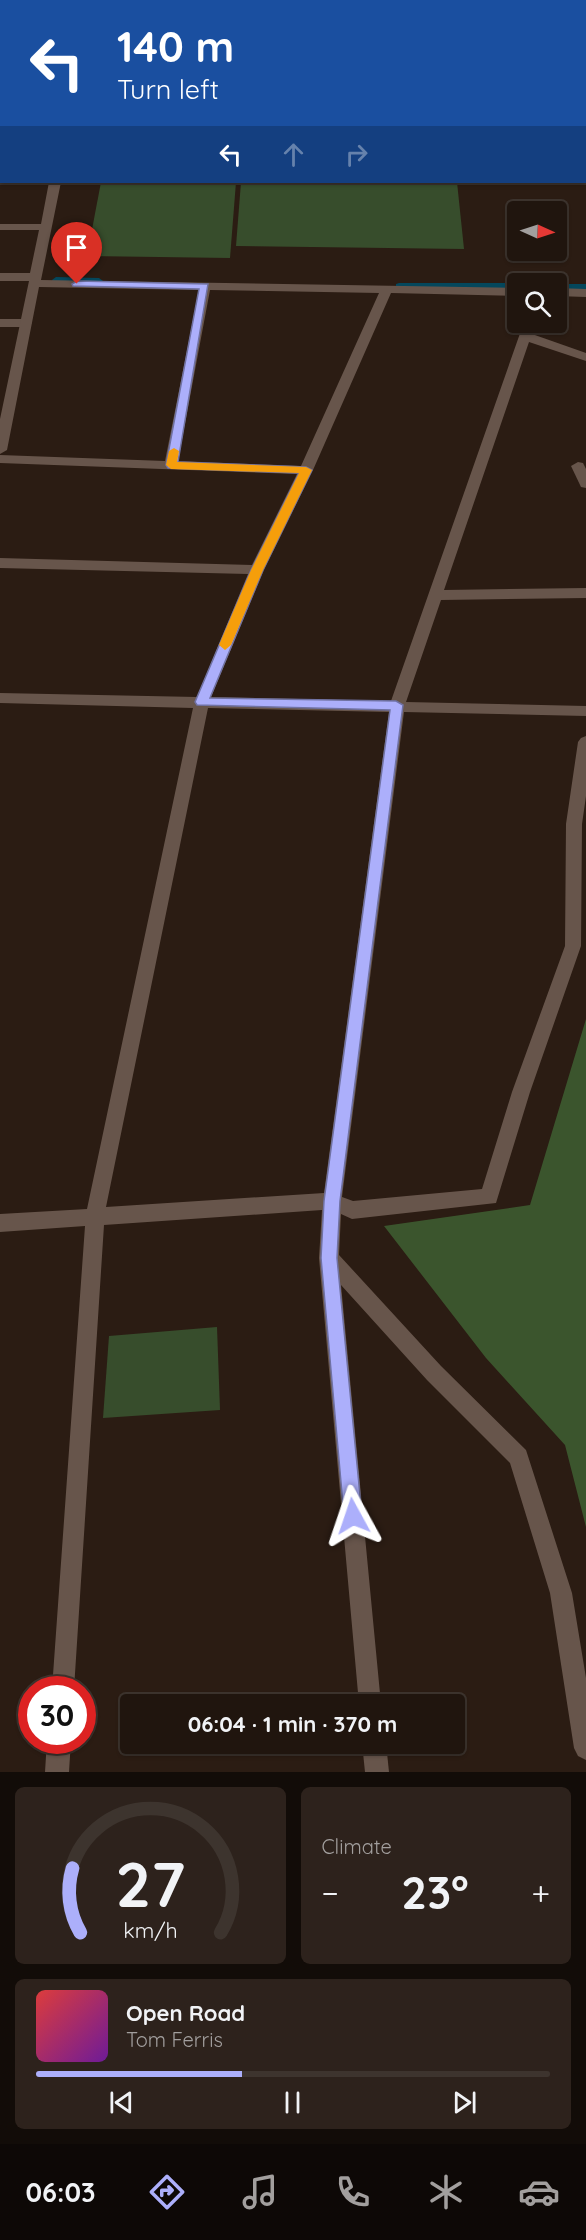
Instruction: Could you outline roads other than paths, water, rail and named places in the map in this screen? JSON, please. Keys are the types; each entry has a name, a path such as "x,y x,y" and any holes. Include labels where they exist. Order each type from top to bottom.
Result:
{"street":[{"path":"0,450 56,183"},
{"path":"0,227 46,227"},
{"path":"0,277 205,286 507,292"},
{"path":"171,465 205,286"},
{"path":"64,1676 94,1217 202,702 257,570 306,470 387,290"},
{"path":"567,292 586,293"},
{"path":"0,323 26,323"},
{"path":"369,1694 329,1258 332,1201 396,705 527,333"},
{"path":"536,333 586,357"},
{"path":"0,459 306,470"},
{"path":"578,466 586,484"},
{"path":"0,563 257,570"},
{"path":"435,595 586,593"},
{"path":"0,698 586,711"},
{"path":"0,1222 332,1201 352,1210 489,1197 521,1092 573,946 574,825 586,742"},
{"path":"329,1258 434,1373 519,1457 561,1593 586,1748"},
{"path":"57,1772 58,1754"},
{"path":"375,1754 377,1772"}],"waterway":[{"path":"56,280 99,281"},
{"path":"399,286 507,286"},
{"path":"567,287 586,287"}]}
